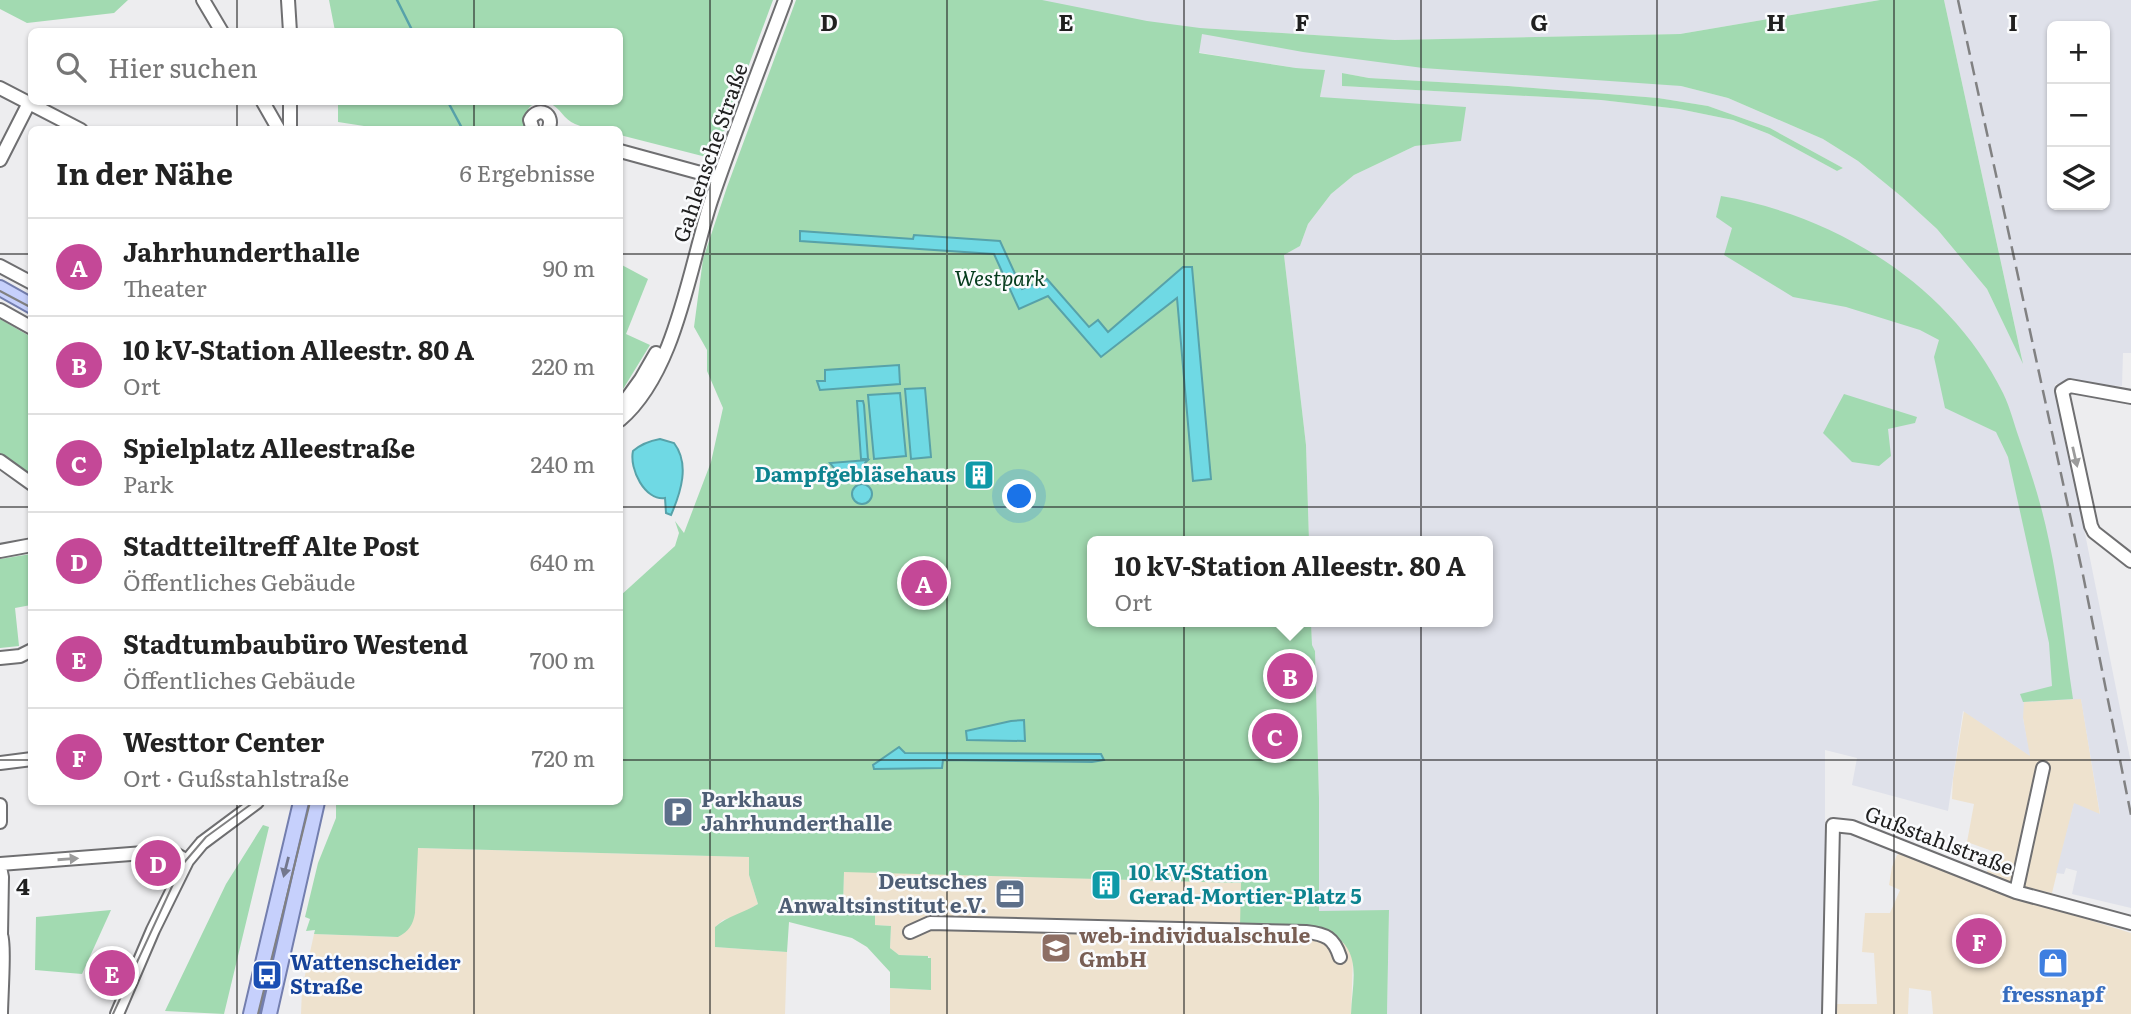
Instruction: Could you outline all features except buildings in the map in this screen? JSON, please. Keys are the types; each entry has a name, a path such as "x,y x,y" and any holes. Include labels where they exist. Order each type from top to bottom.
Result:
{"main road":[{"path":"0,288 28,304"},
{"path":"251,1014 300,805"},
{"path":"269,1014 316,805"}],"street":[{"path":"203,0 220,28"},
{"path":"288,0 290,28"},
{"name":"Gahlensche Straße","path":"623,417 637,401 665,353 719,178 785,0"},
{"path":"0,88 28,102"},
{"path":"0,160 28,105"},
{"path":"33,105 73,126"},
{"path":"265,105 277,126"},
{"path":"290,105 290,126"},
{"path":"531,126 532,117 542,112 548,114 551,120 549,126"},
{"path":"623,152 719,178"},
{"path":"0,266 28,281"},
{"path":"0,310 28,326"},
{"name":"Gahlensche Straße","path":"623,404 677,320"},
{"path":"2131,397 2070,386 2062,391 2091,526 2094,532 2131,561"},
{"path":"0,461 28,481"},
{"path":"0,551 28,546"},
{"path":"0,658 20,656 28,652"},
{"path":"0,762 28,759"},
{"path":"2015,892 2043,768"},
{"path":"0,805 0,822"},
{"path":"117,1014 153,930 187,861 202,843 253,805"},
{"name":"Gußstahlstraße","path":"1829,1014 1833,825 1852,827 2015,892 2131,923"},
{"path":"1,1014 1,957 4,940 1,935 0,866 170,851 187,861"},
{"path":"910,932 930,923 1306,932 1331,940 1336,944 1340,957"}],"shaded area":[{"path":"962,0 1880,0 1680,34 1395,40 1200,28 1681,86 1728,98 1823,139 1858,161 1902,197 1937,229 1987,289 2022,359 1944,0 2131,0 2131,353 2123,353 2122,386 2055,384 2131,763 2131,908 2072,894 2077,871 2066,868 2064,874 2056,873 2074,803 2100,814 2081,699 2024,702 2023,718 2030,756 1963,711 1948,811 1852,785 1857,758 1825,750 1825,1014 1387,1014 1389,911 1319,912 1315,651 1312,646 1311,627 1493,627 1493,536 1309,536 1306,445 1284,255 1300,246 1308,224 1331,194 1354,175 1415,146 1461,141 1320,97 1324,70 1184,50","holes":["1342,73 1369,78 1658,98 1708,106 1770,128 1843,168 1837,171 1769,134 1733,120 1679,109 1601,100 1342,86"]},
{"path":"2081,698 2100,815 2074,804 2052,893 2017,886 1986,874 1995,852 1967,842 1974,804 1952,799 1964,711 2029,755 2023,702"},
{"path":"417,848 750,857 749,875 758,904 739,915 723,920 715,927 715,947 787,952 785,1014 301,1014 302,989 314,934 398,937 415,913"},
{"path":"1904,851 2029,901 2131,933 2131,1014 1933,1014 1931,991 1909,988 1908,1014 1834,1014 1834,1004 1877,1004 1874,953 1862,952 1865,913 1890,913 1900,890 1889,885 1892,867 1897,855"},
{"path":"844,871 1241,883 1343,941 1353,956 1351,1014 890,1014 890,988 931,990 931,959 928,956 899,955 890,948 891,926 875,925 875,907 843,905"}],"green space":[{"path":"0,0 128,0 114,13 27,23 0,9"},
{"path":"329,0 773,0 714,159 623,136 623,126 580,126 568,120 553,105 623,105 623,28 334,28"},
{"name":"Westpark","path":"796,0 1042,0 1147,21 1200,28 1395,40 1680,34 1880,0 1944,0 2023,364 1987,289 1937,229 1902,197 1858,161 1823,139 1728,98 1681,86 1423,68 1303,52 1202,34 1199,53 1325,70 1320,97 1466,107 1461,141 1415,146 1354,175 1331,194 1308,224 1300,246 1284,255 1306,445 1309,536 1087,536 1087,627 1311,627 1315,651 1319,911 1389,910 1387,1014 1351,1014 1354,980 1352,959 1342,941 1332,934 1240,926 1241,883 844,872 843,906 875,907 875,925 891,926 890,948 899,955 931,958 931,990 890,988 890,972 867,947 852,938 789,922 787,952 715,947 715,927 758,904 749,875 749,857 418,848 415,913 412,924 405,932 398,937 314,934 315,930 306,931 310,919 305,917 318,863 336,818 336,805 623,805 623,593 675,546 679,533 675,521 684,533 711,462 723,408 707,371 707,350 694,327 703,259"},
{"path":"1342,73 1369,78 1658,98 1708,106 1770,128 1843,168 1837,171 1769,134 1733,120 1679,109 1601,100 1342,86"},
{"path":"338,105 532,105 526,113 526,126 364,126 338,122"},
{"path":"1721,196 1807,220 1886,262 1921,288 1953,319 1980,354 2008,404 2040,502 2056,580 2073,699 2023,702 2020,694 2052,686 2049,643 2008,457 1996,432 1945,408 1934,357 1939,340 1920,330 1846,307 1793,297 1724,255 1732,228 1716,217"},
{"path":"623,266 648,279 626,334 650,345 623,389"},
{"path":"0,319 28,335 28,474 0,453"},
{"path":"1844,394 1917,417 1915,423 1888,429 1891,456 1879,466 1852,462 1823,433"},
{"path":"28,554 28,606 15,608 19,646 0,648 0,559"},
{"path":"263,825 269,827 224,1014 165,1011 226,884"},
{"path":"111,910 82,974 35,970 36,917"}],"water":[{"path":"800,231 913,239 914,235 1000,241 1022,289 1047,279 1089,327 1098,320 1108,332 1183,267 1192,267 1211,479 1193,481 1177,298 1101,357 1048,296 1019,309 994,254 800,241"},
{"path":"899,365 900,384 820,390 817,381 825,381 825,370"},
{"path":"925,388 931,457 911,459 905,389"},
{"path":"900,393 906,456 874,459 868,395"},
{"path":"857,401 863,401 864,405 868,459 861,459"},
{"path":"660,439 674,443 682,460 681,488 671,515 666,513 665,498 651,494 640,482 632,458 633,451 639,446"},
{"path":"868,460 865,463 865,472 838,473 830,463"},
{"path":"862,484 869,487 872,494 869,501 862,504 855,501 852,494 855,487"},
{"path":"1024,720 1025,741 967,740 966,731"},
{"path":"899,747 905,753 1101,754 1104,760 943,760 942,768 874,769 873,765"}],"waterway":[{"path":"397,0 411,28"},
{"path":"450,105 461,126"}],"tram line":[{"path":"0,291 28,306"},
{"path":"113,1014 182,865 206,837 250,805"},
{"path":"258,1014 309,805"}],"railway":[{"path":"1958,0 2083,575 2131,815"}],"place":[{"name":"Dampfgebläsehaus","path":"979,475"},
{"name":"Jahrhunderthalle","path":"924,583"},
{"name":"10 kV-Station Alleestr. 80 A","path":"1290,676"},
{"name":"Spielplatz Alleestraße","path":"1275,736"},
{"name":"Parkhaus Jahrhunderthalle","path":"678,812"},
{"name":"Stadtteiltreff Alte Post","path":"158,863"},
{"name":"10 kV-Station Gerad-Mortier-Platz 5","path":"1106,885"},
{"name":"Deutsches Anwaltsinstitut e.V.","path":"1010,894"},
{"name":"Westtor Center","path":"1979,941"},
{"name":"web-individualschule GmbH","path":"1056,948"},
{"name":"fressnapf","path":"2053,963"},
{"name":"Stadtumbaubüro Westend","path":"112,973"},
{"name":"Wattenscheider Straße","path":"267,975"}]}
